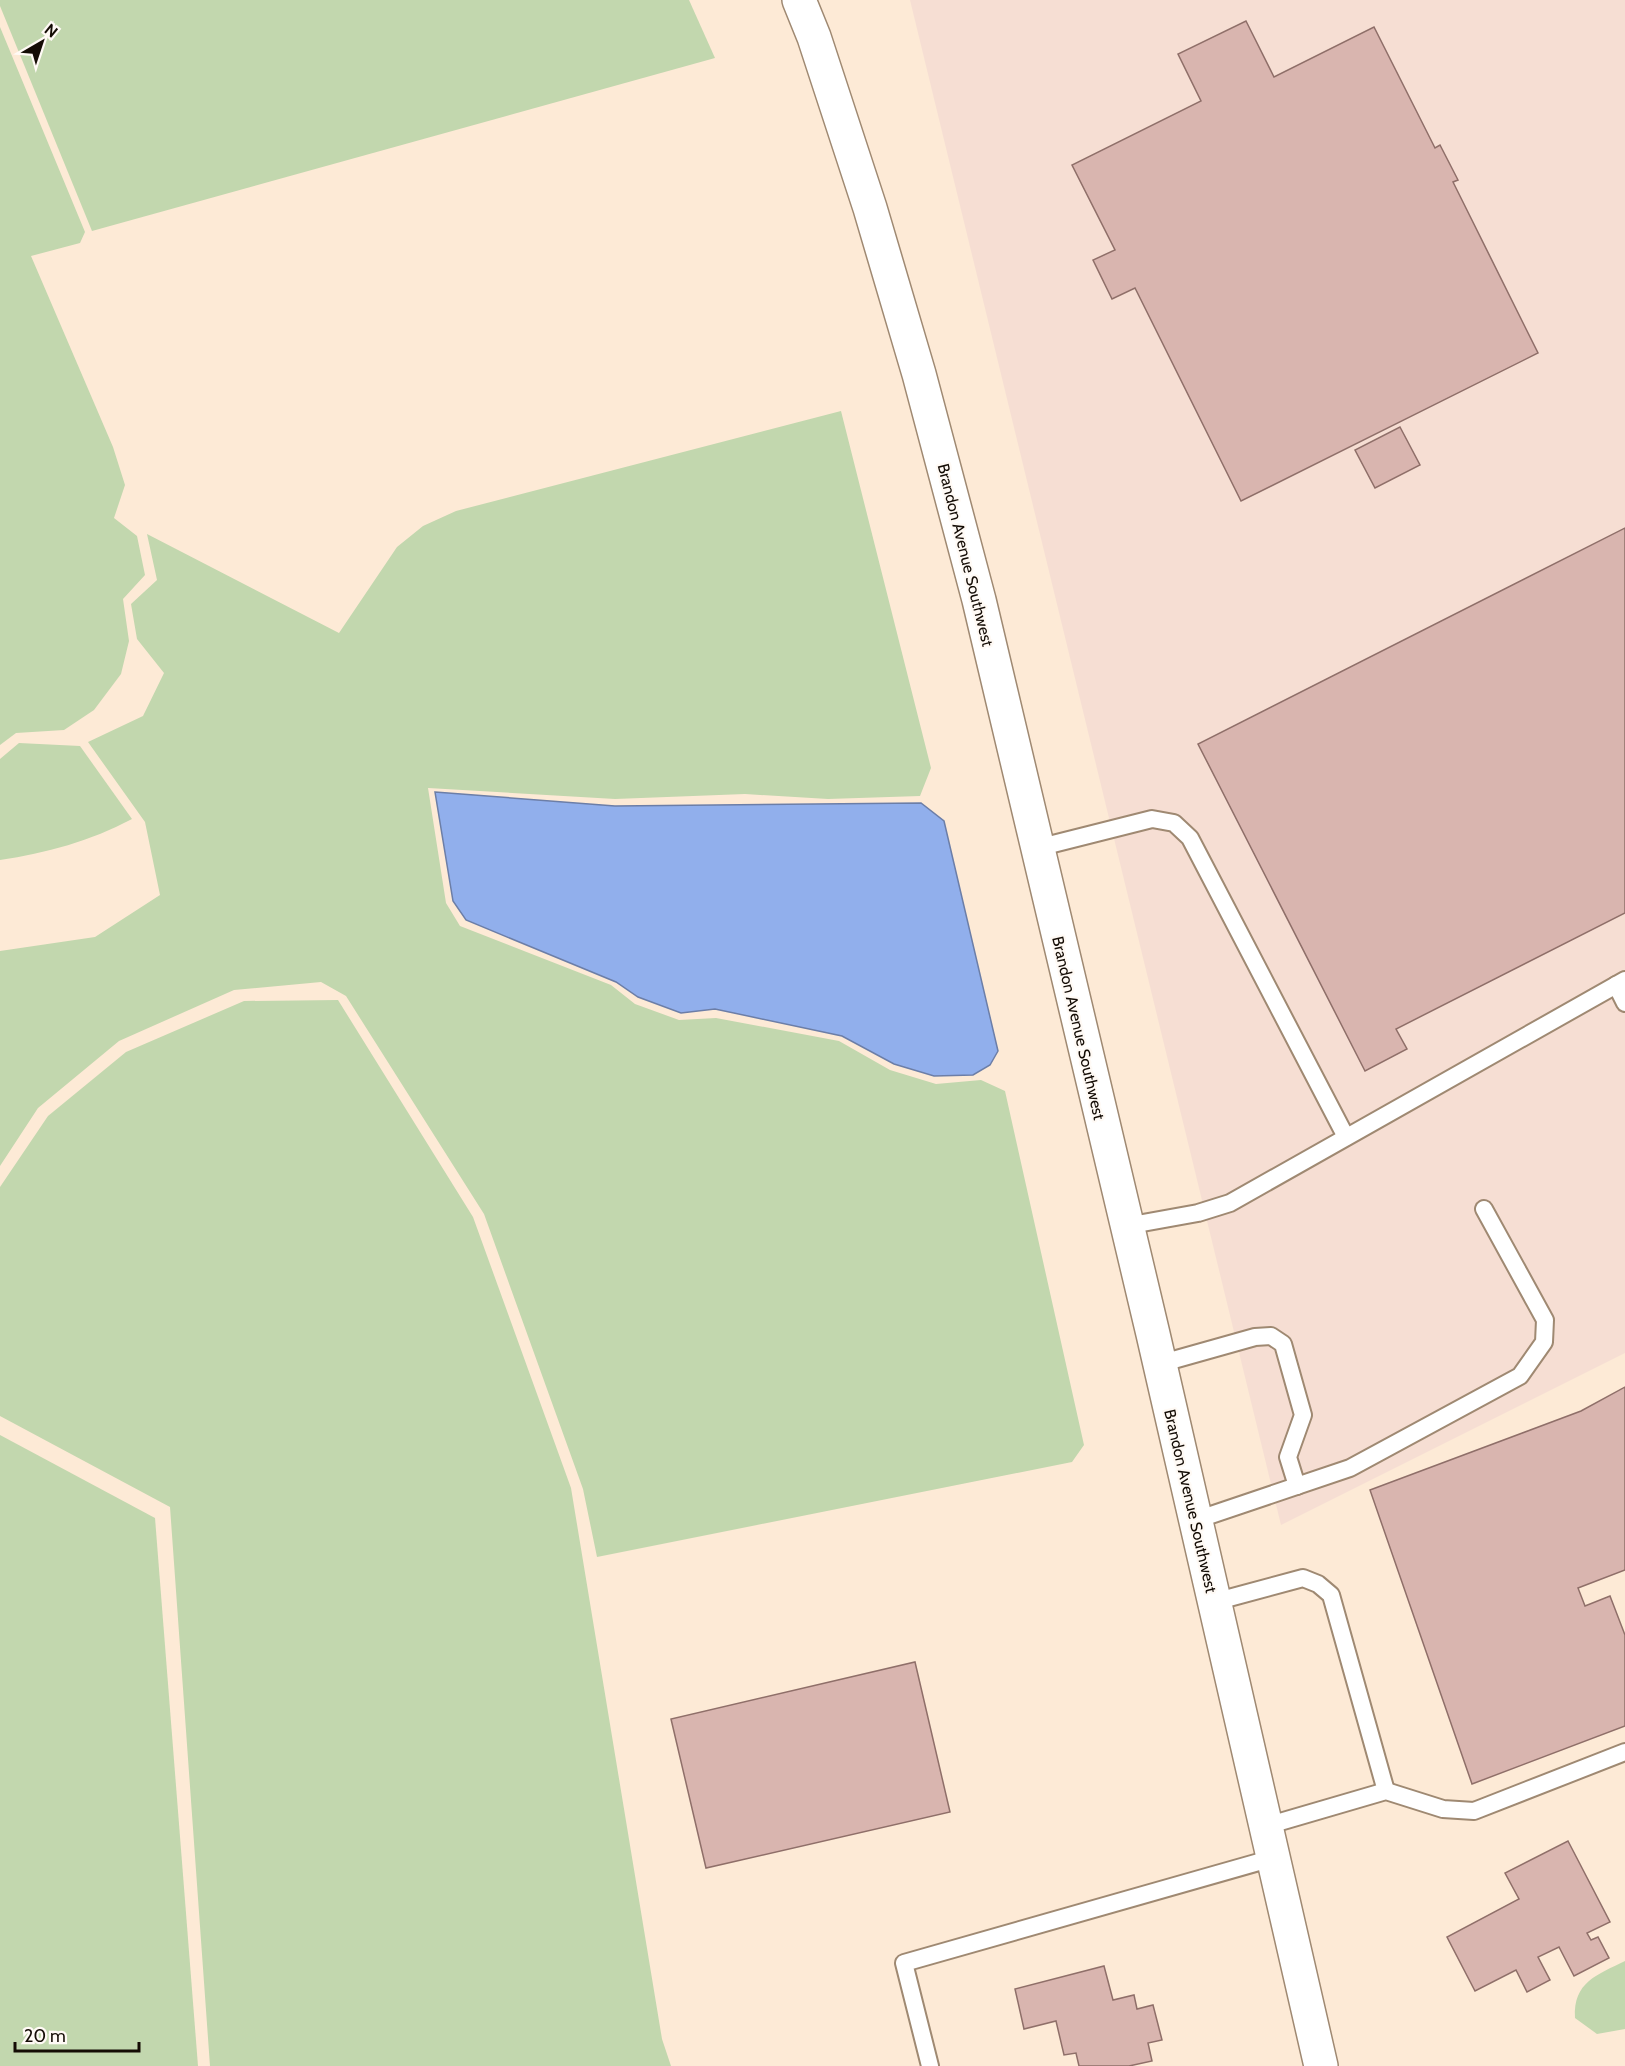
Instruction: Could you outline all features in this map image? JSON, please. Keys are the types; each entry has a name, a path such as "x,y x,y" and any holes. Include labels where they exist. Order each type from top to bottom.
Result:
{"main road":[{"name":"Brandon Avenue Southwest","path":"799,0 814,37 870,208 919,374 979,600 1196,1520 1321,2066"}],"lane":[{"path":"1037,848 1152,819 1174,823 1182,830 1190,838 1346,1137"},
{"path":"1126,1226 1198,1213 1230,1203 1620,982 1625,1003"},
{"path":"1196,1520 1350,1468 1520,1376 1544,1342 1545,1320 1484,1209"},
{"path":"1159,1364 1255,1337 1271,1336 1283,1344 1303,1415 1288,1457 1297,1486"},
{"path":"1214,1602 1303,1578 1318,1584 1331,1595 1386,1791"},
{"path":"1266,1826 1386,1791 1443,1809 1474,1811 1625,1752"},
{"path":"930,2066 904,1963 1273,1858"}],"shaded area":[{"path":"910,0 1625,0 1625,1353 1281,1525"}],"green space":[{"path":"0,0 689,0 715,58 92,231 0,6"},
{"path":"0,27 85,232 80,243 31,256 113,447 125,485 114,518 137,536 145,575 123,599 129,641 121,674 94,710 64,730 16,733 0,745"},
{"path":"841,411 931,768 920,796 828,799 745,794 615,799 428,788 446,903 460,926 611,985 635,1004 679,1020 716,1018 839,1041 890,1070 936,1084 981,1080 1005,1091 1084,1445 1072,1462 597,1557 583,1489 484,1214 346,996 321,982 234,990 119,1041 38,1108 0,1166 0,951 95,937 160,895 145,822 88,742 143,716 164,673 137,639 131,604 157,580 147,534 339,633 397,547 423,526 456,511"},
{"path":"19,743 80,746 132,819 101,834 68,845 0,860 0,759"},
{"path":"338,1000 473,1217 571,1488 662,2039 671,2066 210,2066 170,1507 0,1416 0,1187 48,1116 126,1052 244,1001"},
{"path":"0,1435 155,1518 198,2066 0,2066"},
{"path":"1625,1961 1625,2029 1597,2034 1575,2018 1578,1996 1589,1981"}],"water":[{"path":"435,792 615,806 921,803 944,821 998,1051 990,1065 973,1075 934,1076 894,1064 842,1036 715,1009 681,1013 638,997 616,982 466,920 453,901"}],"building":[{"path":"1246,21 1274,77 1374,27 1435,148 1440,145 1458,180 1453,182 1538,353 1241,501 1135,288 1112,299 1093,260 1115,250 1072,165 1201,101 1178,54"},
{"path":"1400,427 1420,465 1375,488 1355,450"},
{"path":"1625,528 1625,913 1396,1029 1407,1049 1365,1071 1198,744"},
{"path":"1625,1387 1625,1570 1578,1588 1585,1606 1610,1596 1625,1635 1625,1726 1472,1784 1370,1490 1581,1411"},
{"path":"915,1662 950,1812 706,1868 671,1719"},
{"path":"1568,1841 1610,1922 1587,1933 1591,1940 1598,1937 1609,1958 1574,1976 1559,1947 1538,1957 1550,1980 1527,1992 1516,1970 1475,1991 1447,1937 1519,1899 1505,1873"},
{"path":"1104,1966 1113,2000 1134,1995 1137,2009 1153,2005 1162,2040 1148,2043 1152,2061 1129,2066 1079,2066 1076,2053 1064,2055 1056,2021 1024,2029 1015,1989"}]}
